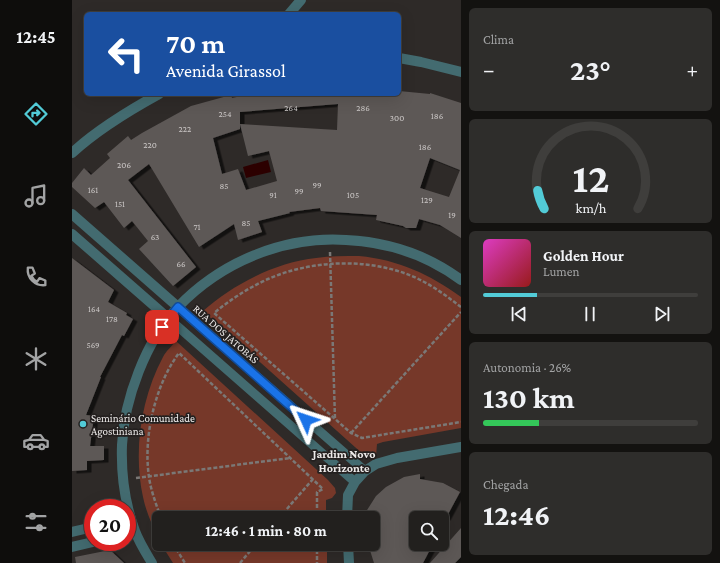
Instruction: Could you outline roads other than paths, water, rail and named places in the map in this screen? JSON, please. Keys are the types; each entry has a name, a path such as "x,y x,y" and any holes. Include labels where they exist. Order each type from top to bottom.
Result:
{"street":[{"path":"291,12 301,0"},
{"path":"401,58 459,68"},
{"path":"72,153 108,124 155,96"},
{"name":"RUA DOS JATOBÁS","path":"72,214 178,307"},
{"path":"72,234 168,318"},
{"path":"126,499 122,445 126,410 136,377 151,346 168,318 203,285 231,266 262,252 295,243 329,239 369,241 408,251 445,268 461,280"},
{"path":"347,511 348,495 355,482 364,471 376,464 397,458 461,447"},
{"path":"72,532 84,529"},
{"path":"136,540 152,563"},
{"path":"72,547 84,544"},
{"path":"348,551 349,563"}],"lane":[{"name":"RUA DOS JATOBÁS","path":"178,307 364,471"},
{"path":"168,318 355,482"}],"place":[{"name":"Seminário Comunidade Agostiniana","path":"83,424"}],"district":[{"name":"Jardim Novo Horizonte","path":"344,461"}]}
